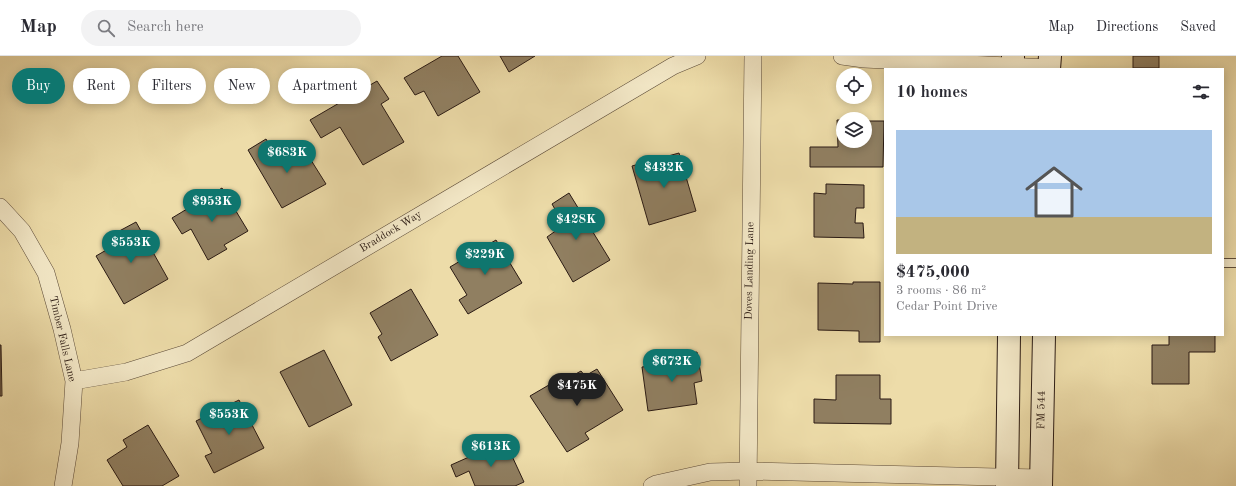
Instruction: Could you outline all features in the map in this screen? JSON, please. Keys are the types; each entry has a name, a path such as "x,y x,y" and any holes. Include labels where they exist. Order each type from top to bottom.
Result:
{"main road":[{"path":"1007,482 1009,336"},
{"name":"FM 544","path":"1041,482 1044,336"}],"street":[{"name":"Braddock Way","path":"74,381 126,372 187,353 672,66 697,56"},
{"name":"Doves Landing Lane","path":"748,479 753,56"},
{"path":"842,56 872,59 1049,64"},
{"name":"Timber Falls Lane","path":"0,207 22,231 46,273 62,329 74,381 70,443 63,486"},
{"path":"652,486 710,472 748,479 1041,482"}],"lane":[{"path":"1224,263 1236,263"}],"building":[{"path":"442,56 458,56 480,92 438,116 424,91 415,95 404,78"},
{"path":"500,56 535,56 509,72"},
{"path":"1133,56 1159,56 1159,68 1133,68"},
{"path":"377,81 389,99 381,104 404,142 363,165 340,127 321,138 310,120 337,104 371,104 371,84"},
{"path":"872,121 884,121 883,167 810,167 810,147 872,148"},
{"path":"266,139 280,163 304,149 326,184 282,208 248,150"},
{"path":"679,153 696,211 649,225 632,166"},
{"path":"826,184 864,185 864,208 856,208 855,223 863,223 864,238 814,237 814,193 826,194"},
{"path":"222,188 248,231 224,245 227,249 208,260 191,229 182,234 172,218"},
{"path":"569,193 610,260 573,282 547,237 564,225 552,204"},
{"path":"136,222 168,279 124,304 96,256 115,245 110,236"},
{"path":"496,240 522,283 468,314 459,300 467,295 450,267"},
{"path":"853,282 880,282 880,342 859,342 859,331 818,330 818,283 853,284"},
{"path":"411,289 438,335 391,361 378,337 382,334 370,313"},
{"path":"1169,336 1215,336 1215,352 1189,352 1189,384 1152,384 1152,345 1169,345"},
{"path":"1,345 2,396 0,396"},
{"path":"324,350 352,405 309,427 280,372"},
{"path":"697,352 702,381 694,383 697,404 648,411 642,367 672,363 671,356"},
{"path":"597,369 623,410 585,433 589,439 567,452 530,396 554,382 556,385 581,371 585,376"},
{"path":"836,375 880,375 880,399 891,399 891,424 814,423 814,399 836,400"},
{"path":"239,400 264,448 214,473 205,456 212,453 196,421"},
{"path":"148,425 179,476 162,486 123,486 107,460 127,447 123,440"},
{"path":"505,441 524,482 515,486 475,486 469,471 456,477 451,465"}]}
